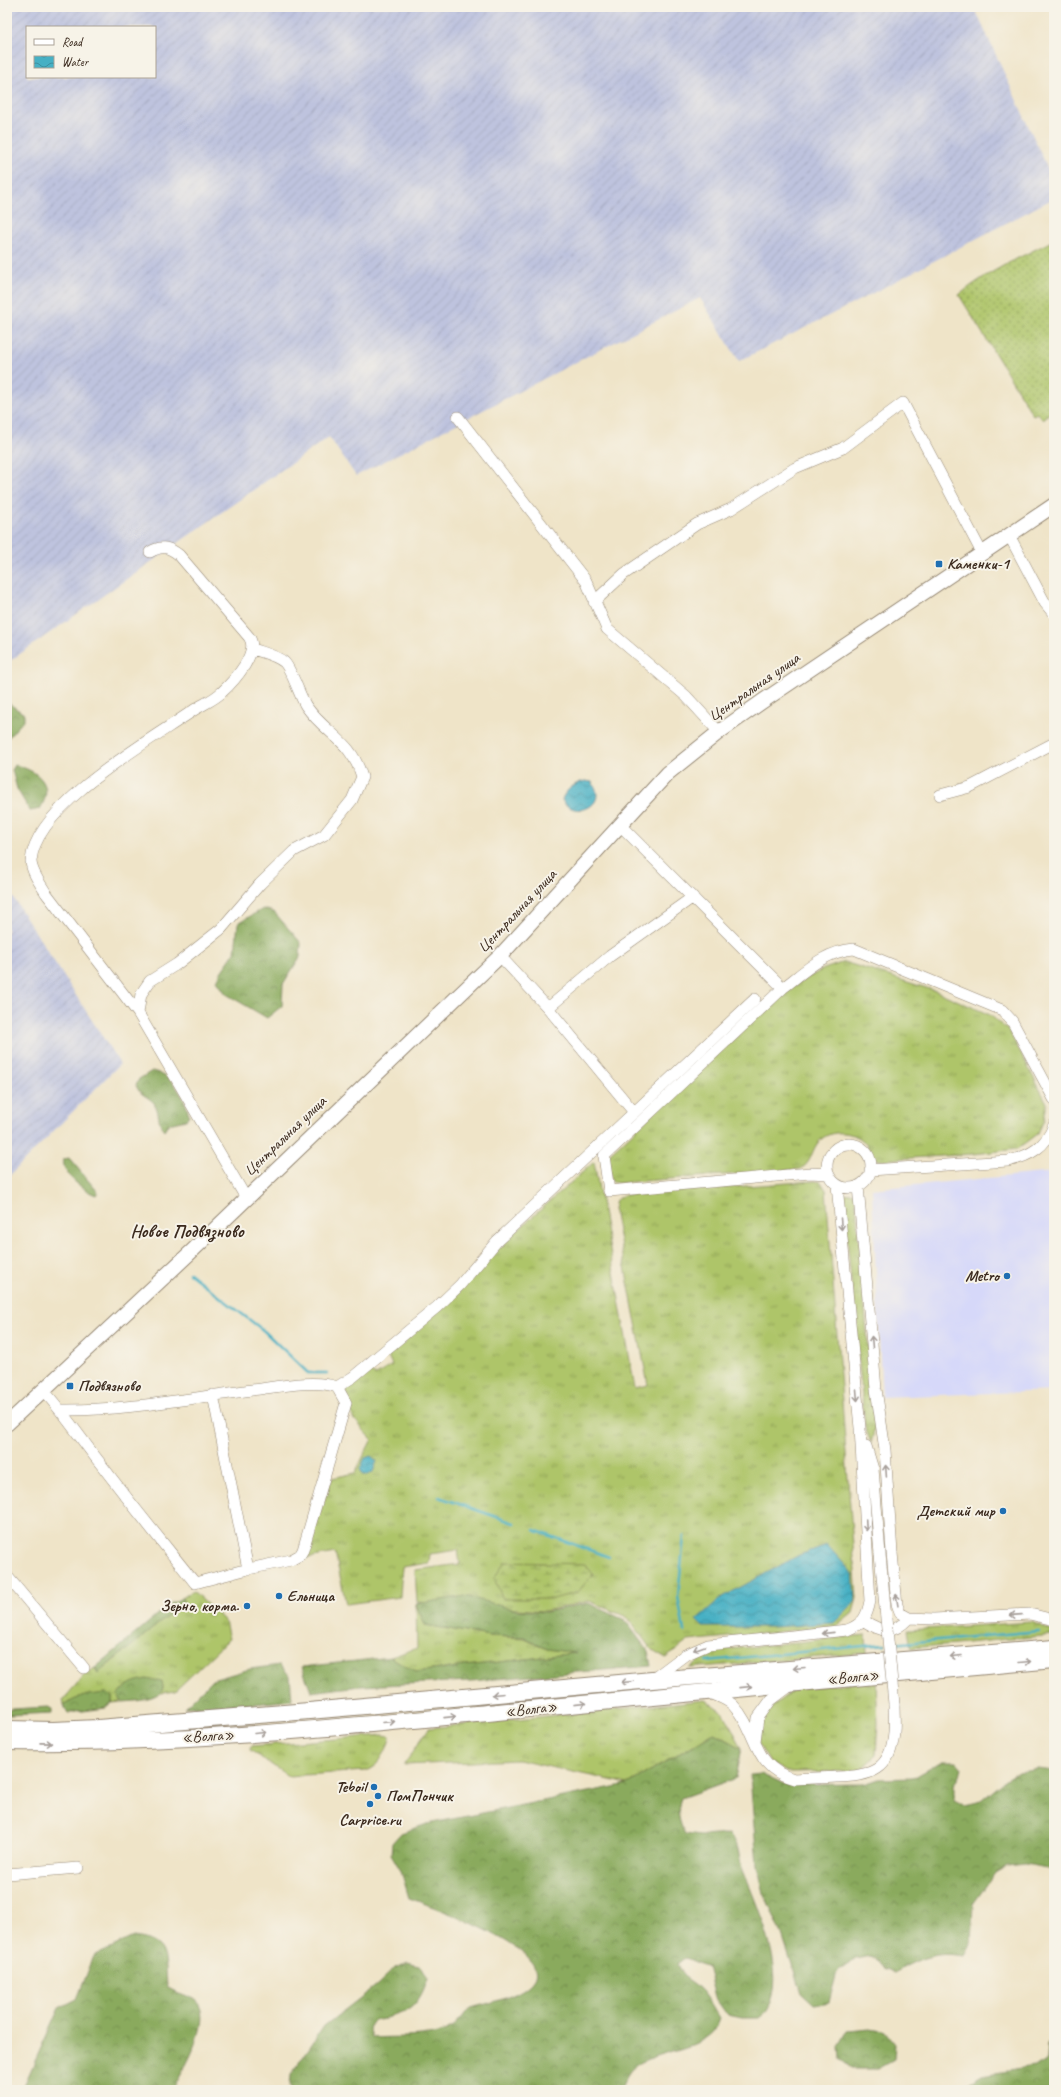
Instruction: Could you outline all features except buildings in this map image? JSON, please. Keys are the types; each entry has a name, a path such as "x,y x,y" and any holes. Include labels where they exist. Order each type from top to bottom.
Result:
{"highway":[{"name":"«Волга»","path":"7,1729 53,1730 98,1728 309,1711 652,1680 1054,1648"},
{"name":"«Волга»","path":"7,1742 62,1743 215,1737 419,1720 708,1692 795,1682 1054,1660"}],"main road":[{"name":"Центральная улица","path":"7,1424 192,1251 500,956 668,773 719,732 776,692 1054,505"}],"street":[{"path":"594,602 624,574 697,524 731,508 795,468 843,448 903,403 982,553"},
{"path":"458,417 586,581 607,629 686,696 719,732"},
{"path":"1009,535 1046,603 1054,614"},
{"path":"150,552 159,547 165,547 170,548 180,555 253,642 253,649 247,661 222,693 102,773 70,797 47,825 33,852 31,863 38,881 46,893 138,1012 190,1104 246,1198"},
{"path":"138,1012 141,994 150,981 177,964 221,929 260,884 294,851 324,835 352,800 362,777 359,768 341,740 318,722 305,705 285,663 272,655 253,649"},
{"path":"940,795 970,787 1054,743"},
{"path":"620,825 783,988"},
{"path":"548,1008 610,956 693,897"},
{"path":"828,1174 810,1173 609,1191 604,1156 783,988 826,956 842,950 854,949 1002,1010 1012,1021 1054,1099"},
{"path":"500,956 548,1008 633,1111"},
{"path":"61,1410 96,1411 213,1395 322,1384 337,1387 352,1377 443,1301 460,1285 497,1241 633,1111 755,999"},
{"path":"870,1170 1000,1162 1023,1158 1040,1148 1050,1136 1054,1125"},
{"path":"850,1144 864,1150 868,1156 870,1170 868,1176 858,1186 844,1188 837,1185 828,1174 826,1167 831,1153 843,1145 850,1144"},
{"path":"652,1680 695,1649 708,1645 838,1632 847,1630 864,1621 870,1601 860,1428 837,1185"},
{"path":"858,1186 880,1426 885,1450 897,1605 900,1613 909,1618 934,1619 1030,1614 1054,1620"},
{"path":"44,1390 61,1410 121,1491 195,1583 248,1569 291,1560 300,1556 346,1403 337,1387"},
{"path":"213,1395 248,1569"},
{"path":"873,1469 880,1426"},
{"path":"708,1692 732,1704 745,1719 754,1744 767,1764 772,1769 788,1777 831,1778 868,1775 878,1770 886,1760 892,1746 894,1732 894,1704 873,1469 860,1428"},
{"path":"7,1576 84,1668"},
{"path":"864,1621 880,1630 887,1631 902,1626 909,1618"},
{"path":"754,1744 758,1718 771,1700 795,1682"},
{"path":"7,1874 78,1868"}],"shaded area":[{"path":"7,7 974,7 1054,182 1054,198 852,304 739,361 700,298 356,476 329,437 7,663"},
{"path":"7,888 120,1064 7,1178"},
{"path":"1054,1172 1054,1391 882,1397 872,1189"}],"green space":[{"path":"1054,240 1054,380 1050,382 1054,389 1054,410 1042,419 1037,413 1033,415 959,295 970,286 993,272"},
{"path":"7,702 24,714 24,720 7,739"},
{"path":"15,765 31,771 42,780 46,793 40,809 30,811 17,789 12,770"},
{"path":"263,909 274,912 301,943 300,957 283,984 282,1006 267,1018 226,994 217,981 221,972 235,952 238,923"},
{"path":"844,962 936,991 990,1015 1009,1031 1047,1103 1044,1120 1038,1133 1017,1149 974,1154 879,1160 873,1156 864,1141 861,1139 850,1134 838,1133 831,1134 821,1139 805,1166 801,1169 617,1183 612,1181 605,1158 787,989 824,969"},
{"path":"152,1071 166,1077 176,1087 181,1094 189,1115 186,1120 168,1124 164,1130 160,1124 154,1103 139,1091 136,1085 139,1079"},
{"path":"69,1158 98,1192 96,1195 85,1190 69,1175 64,1164 64,1159"},
{"path":"594,1162 635,1388 648,1385 614,1210 615,1201 624,1195 815,1181 821,1182 826,1190 857,1598 853,1613 837,1626 688,1641 666,1658 651,1649 627,1617 589,1601 545,1611 417,1602 415,1570 460,1564 458,1550 430,1554 429,1563 402,1567 400,1597 346,1604 335,1553 303,1559 332,1478 355,1473 372,1439 356,1421 348,1407 346,1393 349,1383 367,1370 376,1375 392,1365 388,1356 456,1294 502,1244"},
{"path":"855,1193 875,1427 871,1443 865,1427 843,1194"},
{"path":"505,1562 585,1564 593,1574 578,1592 553,1599 503,1599 494,1578"},
{"path":"193,1591 225,1621 229,1639 175,1691 161,1693 163,1686 118,1695 122,1702 112,1703 112,1697 69,1702 64,1706 63,1700 86,1673 95,1668 98,1673 184,1603 182,1598"},
{"path":"465,1596 516,1610 546,1612 588,1603 625,1620 648,1651 651,1666 471,1681 360,1686 311,1692 302,1667 391,1657 415,1672 576,1653 547,1649 524,1637 490,1636 425,1625 416,1604"},
{"path":"182,1598 184,1603 98,1673 95,1668 170,1604"},
{"path":"416,1604 425,1625 490,1636 525,1638 547,1649 578,1653 415,1672 391,1657 417,1648"},
{"path":"1032,1622 1054,1632 1054,1635 911,1648 908,1630"},
{"path":"866,1635 867,1653 689,1668 711,1651"},
{"path":"280,1665 290,1676 292,1700 235,1706 185,1707 212,1680 250,1669"},
{"path":"147,1679 162,1682 163,1688 160,1693 149,1699 122,1702 118,1695 124,1688 134,1682"},
{"path":"876,1681 878,1722 876,1755 859,1771 787,1772 770,1763 758,1743 762,1721 774,1705 796,1688"},
{"path":"107,1693 112,1697 112,1703 106,1708 68,1713 64,1706 79,1698"},
{"path":"705,1700 724,1713 742,1748 714,1733 628,1784 518,1760 404,1765 429,1728"},
{"path":"48,1707 52,1709 52,1713 7,1714 7,1711 12,1709"},
{"path":"714,1733 742,1748 736,1778 681,1798 679,1803 679,1816 685,1834 701,1836 729,1834 737,1846 741,1865 762,1920 773,1959 775,1978 773,1995 767,2010 764,2013 758,2018 742,2018 728,2015 715,1997 707,1967 686,1958 677,1965 684,1976 704,1994 720,2019 714,2031 704,2039 692,2045 652,2057 640,2063 630,2071 620,2090 292,2090 290,2086 291,2075 324,2026 377,1985 395,1968 408,1963 422,1967 428,1978 419,1998 409,2009 394,2016 374,2020 369,2028 372,2038 413,2037 443,2031 455,2025 471,2008 514,1994 529,1985 534,1979 534,1967 524,1955 507,1942 462,1919 409,1898 401,1871 391,1854 392,1843 401,1833 427,1824 628,1784"},
{"path":"383,1735 389,1736 390,1738 382,1758 374,1766 365,1771 288,1776 250,1750 251,1746"},
{"path":"943,1761 956,1761 962,1768 960,1776 954,1786 954,1800 964,1805 981,1801 1005,1781 1018,1773 1038,1769 1054,1771 1054,1869 1025,1864 1007,1866 995,1873 973,1904 971,1943 964,1956 945,1954 936,1955 912,1963 895,1973 883,1969 872,1956 856,1959 837,1972 829,2002 814,2005 801,1993 782,1935 764,1893 757,1865 750,1775 761,1774 784,1785 864,1784 879,1779 913,1778"},
{"path":"133,1937 154,1942 159,1947 163,1952 165,1959 167,1987 197,2002 202,2014 201,2024 194,2048 173,2090 22,2090 59,2008 77,1999 94,1956"},
{"path":"870,2028 884,2030 895,2044 894,2059 878,2068 851,2068 840,2059 839,2046 848,2030"},
{"path":"1054,2036 1054,2090 964,2090 965,2085 982,2075 1035,2067 1046,2059 1047,2045"}],"water":[{"path":"585,781 592,782 596,790 597,798 594,804 588,808 582,809 574,809 567,806 562,800 565,793 574,785"},
{"path":"371,1456 377,1461 373,1472 363,1475 360,1469 365,1458"},
{"path":"827,1545 853,1574 855,1602 834,1623 773,1627 703,1627 696,1620 721,1598 799,1555"}],"waterway":[{"path":"189,1273 264,1331 308,1373 327,1373"},
{"path":"439,1497 514,1523"},
{"path":"534,1530 609,1557"},
{"path":"684,1536 678,1596 684,1631"},
{"path":"892,1644 1039,1631"},
{"path":"706,1661 885,1644"}],"place":[{"name":"Каменки-1","path":"939,564"},
{"name":"Metro","path":"1007,1276"},
{"name":"Подвязново","path":"70,1386"},
{"name":"Детский мир","path":"1003,1511"},
{"name":"Ельница","path":"279,1596"},
{"name":"Зерно, корма.","path":"247,1606"},
{"name":"Teboil","path":"374,1787"},
{"name":"ПомПончик","path":"378,1796"},
{"name":"Carprice.ru","path":"370,1804"}],"district":[{"name":"Новое Подвязново","path":"187,1231"}]}
